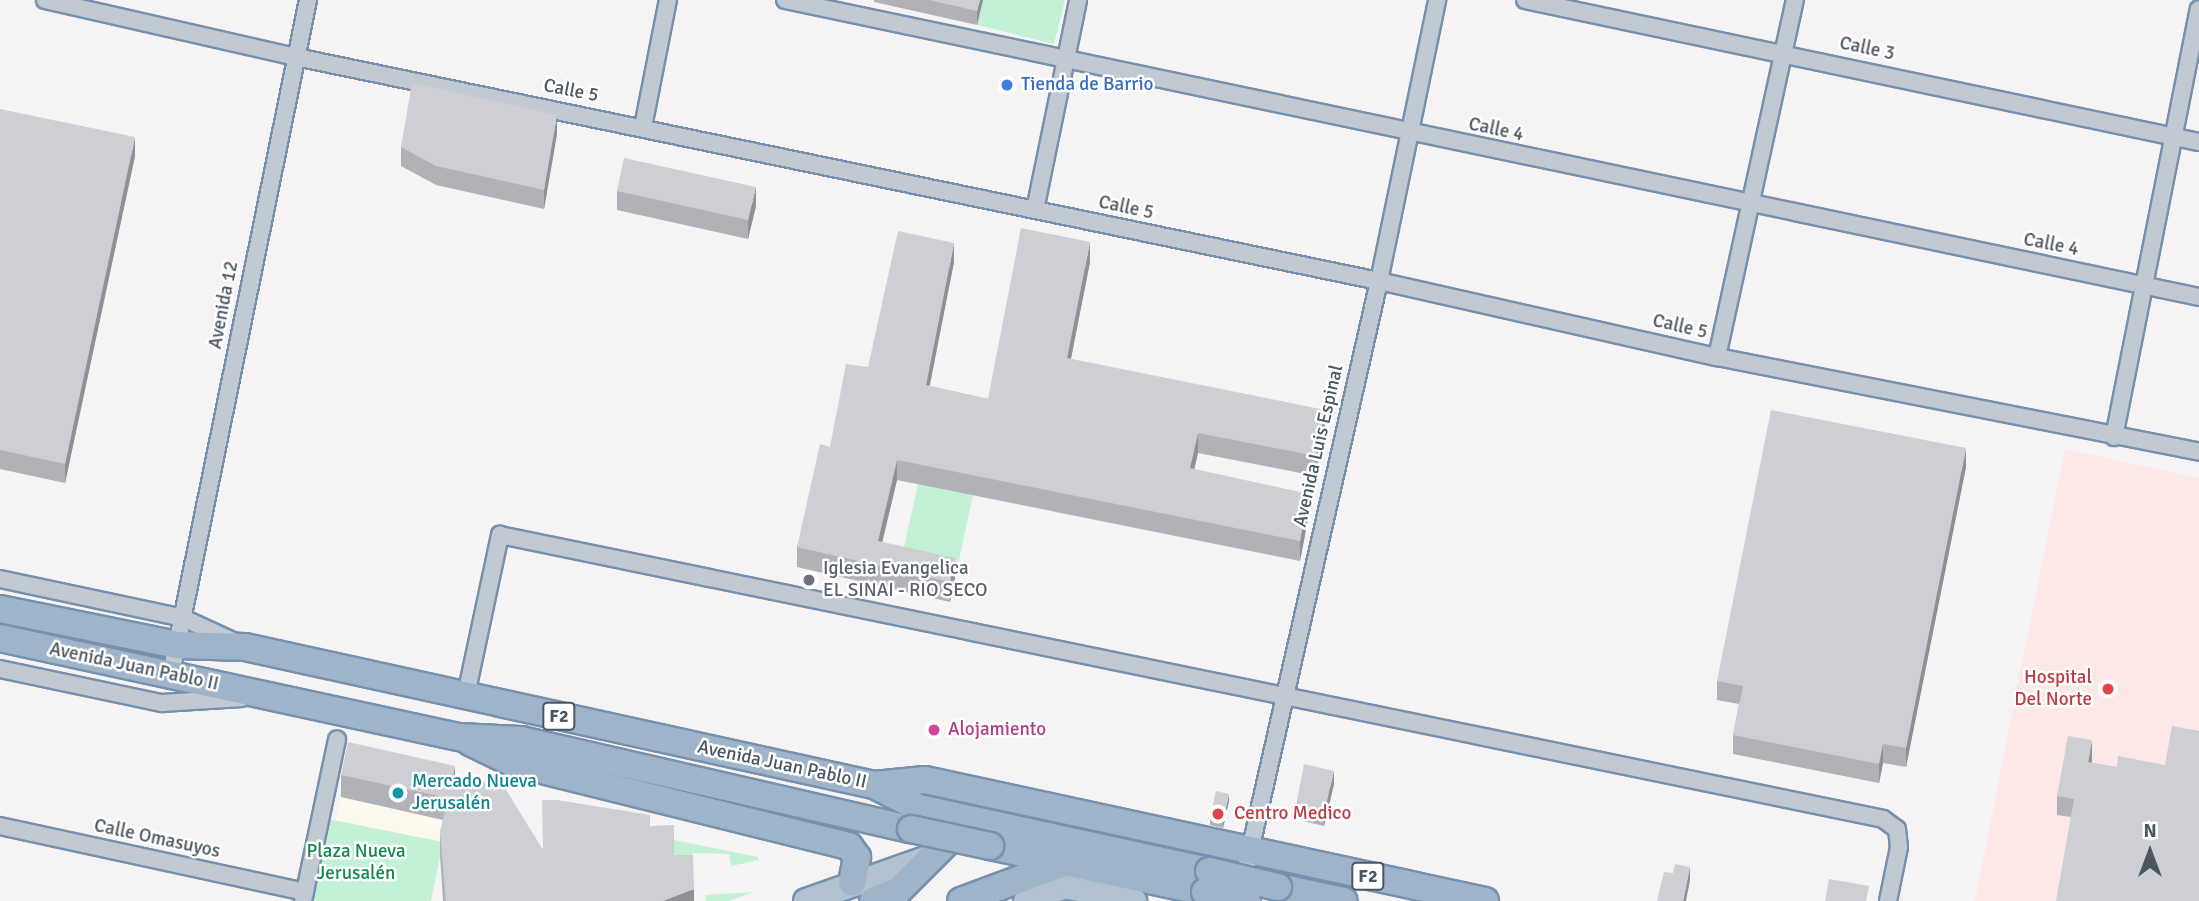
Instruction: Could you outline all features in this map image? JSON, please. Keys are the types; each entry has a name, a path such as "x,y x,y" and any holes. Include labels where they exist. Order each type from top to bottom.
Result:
{"highway":[{"name":"Avenida Juan Pablo II","path":"0,609 177,645 245,647 874,785 926,780 1485,901"},
{"name":"Avenida Juan Pablo II","path":"0,638 459,737 521,740 990,846 1066,874 1207,882 1247,901"},
{"path":"459,737 513,763 849,846 858,856 852,883"},
{"name":"F2","path":"874,785 919,808 1207,882 1278,887 1344,901"},
{"path":"873,901 898,891 940,854 969,820"},
{"path":"961,901 1066,874"}],"main road":[{"path":"806,901 940,854"},
{"path":"1026,901 1066,874"},
{"name":"Avenida Juan Pablo II","path":"1066,874 1134,901"}],"street":[{"name":"Calle 5","path":"45,0 296,57 1379,281 1717,357 2199,452"},
{"name":"Avenida 12","path":"171,674 308,0"},
{"path":"643,127 668,0"},
{"name":"Calle 4","path":"785,0 1749,206 2199,297"},
{"path":"1035,210 1078,0"},
{"name":"Avenida Luis Espinal","path":"1238,901 1379,281 1437,0"},
{"name":"Calle 3","path":"1525,0 1784,52 2199,142"},
{"path":"1717,357 1795,0"},
{"path":"2114,437 2176,138 2199,9"},
{"path":"466,695 500,536 1883,819 1897,829 1899,846 1888,901"},
{"name":"Avenida Juan Pablo II","path":"0,579 183,618 245,647"},
{"name":"Avenida Juan Pablo II","path":"0,669 162,703 267,696"},
{"path":"304,897 338,740"},
{"name":"Calle Omasuyos","path":"0,826 304,897"}],"shaded area":[{"name":"Hospital Del Norte","path":"2065,449 2199,478 2199,901 1975,901"},
{"name":"Mercado Nueva Jerusalén","path":"351,750 458,773 443,842 336,820"}],"green space":[{"path":"983,0 1065,0 1054,44 977,25"},
{"path":"918,484 973,495 955,578 900,565"},
{"name":"Plaza Nueva Jerusalén","path":"327,819 443,842 431,901 309,901"},
{"path":"669,839 758,857 759,860 731,866 729,854 692,853 692,870 668,870"},
{"path":"754,892 729,901 706,901 705,895"}],"building":[{"path":"929,0 980,0 977,11"},
{"path":"412,83 557,115 544,190 436,166 401,147"},
{"path":"0,109 135,137 65,464 0,450"},
{"path":"624,158 756,187 748,220 617,191"},
{"path":"1021,228 1090,242 1067,358 1325,410 1316,456 1198,433 1190,468 1309,494 1300,541 897,460 878,541 955,558 950,582 797,547 820,444 830,447 846,364 868,367 898,231 954,243 926,385 988,399"},
{"path":"1771,410 1966,448 1906,748 1883,744 1879,764 1733,735 1743,686 1717,681"},
{"path":"2172,726 2199,731 2199,901 2056,901 2074,799 2057,796 2068,736 2092,740 2088,762 2117,767 2118,756 2165,765"},
{"path":"348,742 455,766 451,786 500,780 543,850 542,800 650,815 650,826 674,825 674,855 693,855 694,889 663,901 446,901 440,832 448,798 341,775"},
{"path":"1304,764 1334,771 1324,813 1303,808 1297,801"},
{"path":"1216,791 1229,794 1223,822 1210,819"},
{"path":"1675,864 1690,867 1683,901 1657,901 1664,872 1673,873"},
{"path":"1829,879 1869,886 1866,901 1825,901"}],"place":[{"name":"Tienda de Barrio","path":"1007,85"},
{"name":"Iglesia Evangelica EL SINAI - RIO SECO","path":"809,580"},
{"name":"Hospital Del Norte","path":"2108,689"},
{"name":"Alojamiento","path":"934,730"},
{"name":"Mercado Nueva Jerusalén","path":"398,793"},
{"name":"Centro Medico","path":"1218,814"}]}
